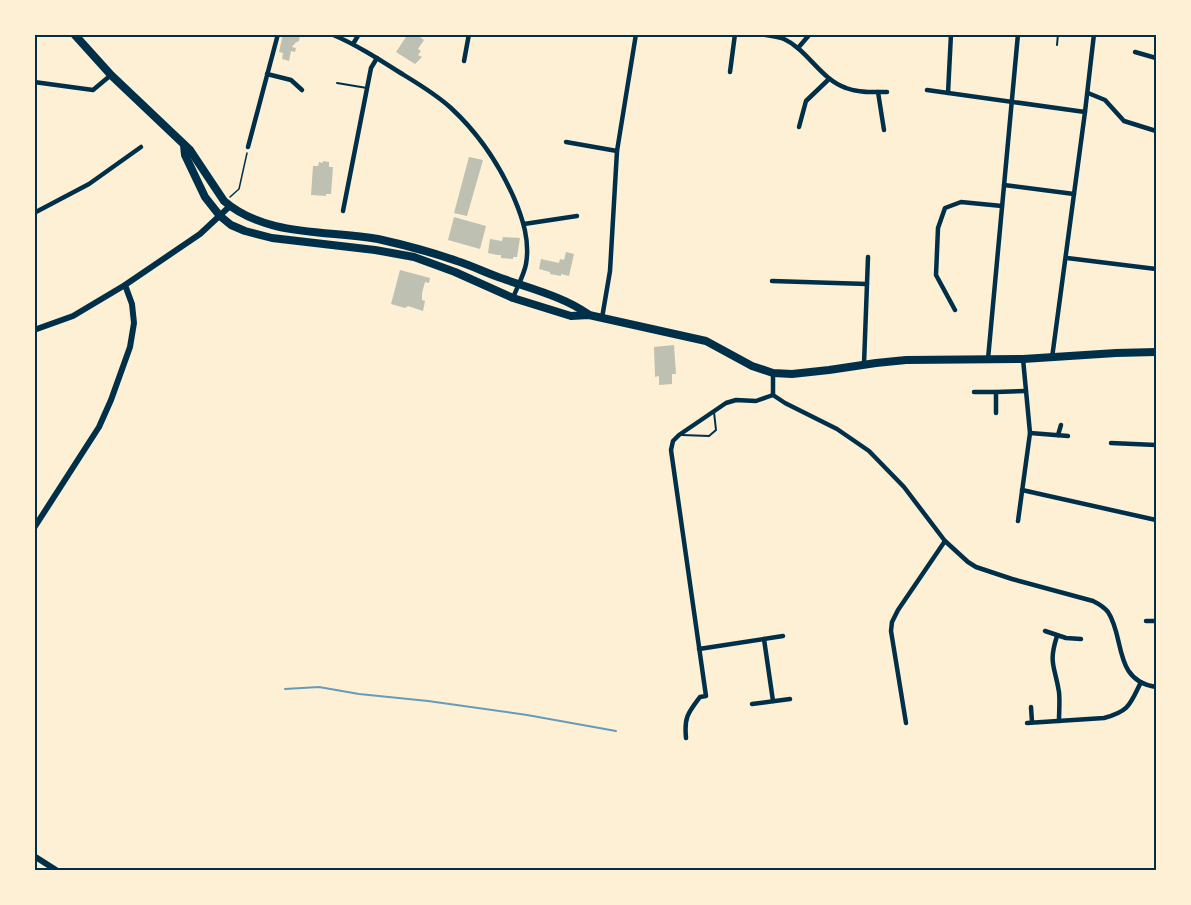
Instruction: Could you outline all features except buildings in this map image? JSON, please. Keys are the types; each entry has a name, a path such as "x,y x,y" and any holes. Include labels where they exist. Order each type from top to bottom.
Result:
{"main road":[{"path":"74,34 111,75 190,150 227,204 255,220 277,226 377,239 417,249 459,261 575,304 589,315"},
{"path":"184,146 185,155 205,197 220,216 231,225 257,235 414,257 455,272 513,298 571,316 589,315 706,341 752,366 773,373 792,374 906,360 1052,358 1156,351"}],"street":[{"path":"248,147 278,34"},
{"path":"331,34 377,58 434,95 450,107 482,142 510,190 524,224 526,263 513,298"},
{"path":"353,44 359,34"},
{"path":"464,62 469,34"},
{"path":"602,318 610,271 617,151 636,34"},
{"path":"730,72 735,34"},
{"path":"761,34 782,38 798,48 829,79 845,88 868,92 887,92"},
{"path":"798,48 810,34"},
{"path":"948,93 951,34"},
{"path":"988,359 1018,34"},
{"path":"1052,358 1067,258 1094,34"},
{"path":"1135,52 1156,58"},
{"path":"343,211 371,68 377,58"},
{"path":"267,74 291,80 302,90"},
{"path":"34,82 93,90 111,75"},
{"path":"799,127 806,101 829,79"},
{"path":"927,90 1085,112"},
{"path":"878,92 884,130"},
{"path":"1088,93 1104,100 1124,121 1156,131"},
{"path":"566,142 617,151"},
{"path":"34,213 89,184 141,147"},
{"path":"1004,185 1074,194"},
{"path":"955,310 936,275 938,228 945,208 961,201 1002,206"},
{"path":"34,330 73,316 125,285 200,234 220,216 227,204"},
{"path":"524,224 577,216"},
{"path":"864,364 868,257"},
{"path":"1067,258 1156,269"},
{"path":"772,281 867,284"},
{"path":"34,528 99,427 115,390 130,347 134,323 132,304 125,285"},
{"path":"1018,521 1030,433 1023,359"},
{"path":"773,373 773,395"},
{"path":"974,392 1026,392"},
{"path":"996,393 996,412"},
{"path":"686,738 684,724 688,712 700,697 706,696 671,450 679,435 713,410 736,400 756,401 773,395"},
{"path":"773,395 837,429 869,451 904,487 945,541 960,556 976,567 1093,601 1104,607 1111,618 1129,670 1141,682 1156,687"},
{"path":"1058,435 1061,425"},
{"path":"1030,433 1068,436"},
{"path":"1111,443 1156,445"},
{"path":"1022,490 1156,520"},
{"path":"906,723 891,631 892,622 906,597 945,541"},
{"path":"1146,621 1156,621"},
{"path":"1045,631 1057,636 1081,639"},
{"path":"699,649 783,636"},
{"path":"1057,636 1052,658 1059,690 1059,720"},
{"path":"764,639 773,701"},
{"path":"1030,707 1030,722 1104,718 1122,712 1130,703 1141,682"},
{"path":"752,704 790,699"},
{"path":"34,856 56,870"}],"lane":[{"path":"1057,45 1058,34"},
{"path":"337,83 367,88"},
{"path":"679,435 709,436 716,430 713,410"}],"path":[{"path":"227,204 239,189 248,147"}],"waterway":[{"path":"285,689 319,687 527,715 616,731"}]}
